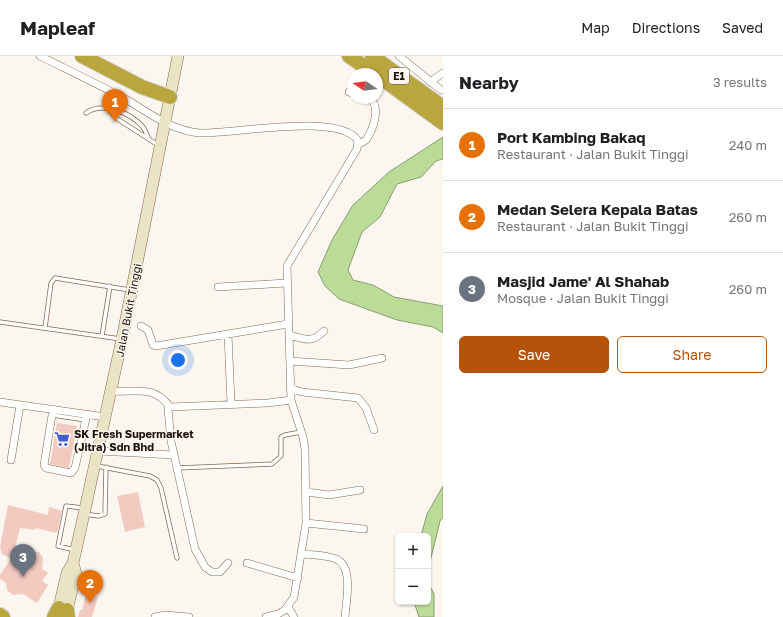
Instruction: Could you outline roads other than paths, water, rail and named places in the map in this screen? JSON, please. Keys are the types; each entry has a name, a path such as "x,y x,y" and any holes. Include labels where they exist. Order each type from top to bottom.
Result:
{"highway":[{"path":"82,56 142,87 171,92"},
{"path":"101,56 171,92"},
{"name":"E1","path":"349,56 366,68"},
{"name":"E1","path":"372,56 443,107"},
{"name":"E1","path":"383,78 426,94 443,123"}],"main road":[{"name":"Jalan Bukit Tinggi","path":"62,614 67,573 73,563 95,466 132,290 178,56"}],"street":[{"path":"40,56 129,101 165,123 185,130 206,133 314,126 350,132 356,137 359,144"},
{"path":"399,56 426,94"},
{"path":"426,94 443,73"},
{"path":"426,94 441,90"},
{"path":"266,617 278,614 288,607 294,597 306,523 307,492 305,449 302,432 291,400 290,388 286,283 288,264 316,221 359,144 366,140 374,119 376,104"},
{"path":"218,287 286,283"},
{"path":"140,326 148,330 153,345 156,346 288,324"},
{"path":"289,335 312,340 316,339 324,332"},
{"path":"228,334 231,404"},
{"path":"290,361 349,365 382,358"},
{"path":"290,388 302,392 358,398 366,408 374,430"},
{"path":"111,391 151,391 163,397 170,406"},
{"path":"170,406 268,403 291,400"},
{"path":"0,402 86,417 105,416"},
{"path":"11,460 20,405"},
{"path":"170,406 167,411 168,419 192,540 205,567 212,572 220,572 228,563"},
{"path":"52,412 44,465 46,468 71,473 75,468 86,417"},
{"path":"98,451 174,455"},
{"path":"307,492 329,495 360,490"},
{"path":"306,523 364,529"},
{"path":"302,554 336,559 343,564 348,578 345,617"},
{"path":"246,563 298,578"},
{"path":"288,607 294,617"},
{"path":"155,617 165,615 189,617"}],"lane":[{"path":"86,113 97,108 121,111 143,127 149,139"},
{"path":"109,110 116,118 161,146"},
{"path":"45,328 51,283 54,278 132,290"},
{"path":"102,336 110,286"},
{"path":"0,322 122,339"},
{"path":"177,468 272,464 281,456 281,438 285,435 302,432"},
{"path":"95,466 150,476 158,480 177,558"},
{"path":"76,550 58,546 66,506 98,516 104,514 106,467"}],"place":[{"name":"Port Kambing Bakaq","path":"115,122"},
{"name":"SK Fresh Supermarket (Jitra) Sdn Bhd","path":"62,439"},
{"name":"Masjid Jame' Al Shahab","path":"23,577"},
{"name":"Medan Selera Kepala Batas","path":"90,603"}]}
